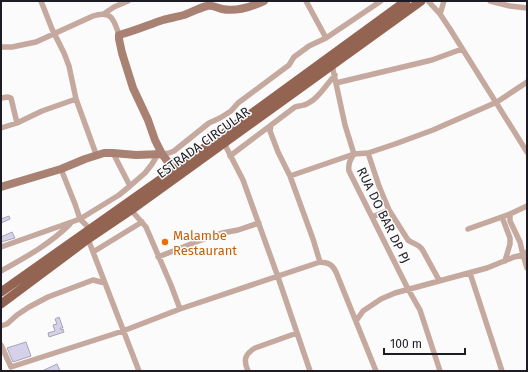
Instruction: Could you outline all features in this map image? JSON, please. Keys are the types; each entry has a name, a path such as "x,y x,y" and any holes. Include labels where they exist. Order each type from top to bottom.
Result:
{"main road":[{"name":"ESTRADA CIRCULAR","path":"1,292 174,170 406,1"},
{"name":"ESTRADA CIRCULAR","path":"1,304 88,239 131,210 421,1"}],"street":[{"path":"41,1 66,60 76,99 96,154"},
{"path":"1,47 36,42 93,16 105,13 128,1"},
{"path":"119,35 209,6 222,9 237,9 253,6 264,1"},
{"path":"306,1 326,38"},
{"path":"1,186 61,169 96,154 113,153 136,155 160,154 174,151 209,123 231,111 238,103 289,65 294,57 309,46 326,38 381,1"},
{"path":"428,1 440,14 527,152"},
{"path":"440,14 444,1"},
{"path":"490,1 527,8"},
{"path":"105,13 111,17 116,24 122,53 133,88 145,114 160,154 174,170"},
{"path":"336,83 432,60 462,49"},
{"name":"RUA DO BAR DP PJ","path":"332,65 345,124 354,154 348,166 349,171 420,310 440,371"},
{"path":"230,156 267,131 272,125 295,107 304,105 316,97 335,75"},
{"path":"290,176 354,154 368,153 433,130 496,102 527,82"},
{"path":"1,98 11,98 17,123"},
{"path":"1,128 76,99"},
{"path":"267,131 290,176 320,262"},
{"path":"224,143 243,180 310,371"},
{"path":"113,153 130,186"},
{"path":"368,153 379,186 390,210 408,240 419,245 422,249 439,280"},
{"path":"1,247 80,219 119,195 146,173 160,154"},
{"path":"61,169 80,219 90,229"},
{"path":"468,229 510,214 527,206"},
{"path":"131,210 146,227 180,309"},
{"path":"372,217 390,210"},
{"path":"510,214 510,221 525,254 527,268"},
{"path":"502,217 510,238 510,244 505,261"},
{"path":"1,271 49,242 72,222"},
{"path":"93,252 142,222"},
{"path":"158,257 222,233 238,230 259,223"},
{"path":"88,239 139,371"},
{"path":"356,321 363,311 395,293 439,280 470,273 525,254"},
{"path":"1,346 13,369 180,309 320,262 332,265 336,272 376,371"},
{"path":"93,280 99,268"},
{"path":"470,273 502,371"},
{"path":"1,326 7,324 17,315 40,300 93,280 105,283"},
{"path":"352,311 363,311"},
{"path":"248,371 246,359 249,352 255,348 297,332"}],"building":[{"path":"9,216 10,219 1,223 1,219"},
{"path":"12,232 15,238 1,242 1,237"},
{"path":"59,317 63,328 60,328 61,330 63,329 64,332 49,337 48,333 55,331 53,325 57,324 55,319"},
{"path":"26,342 31,356 13,362 7,348"},
{"path":"57,364 60,371 42,371"}],"place":[{"name":"Malambe Restaurant","path":"165,242"}]}
